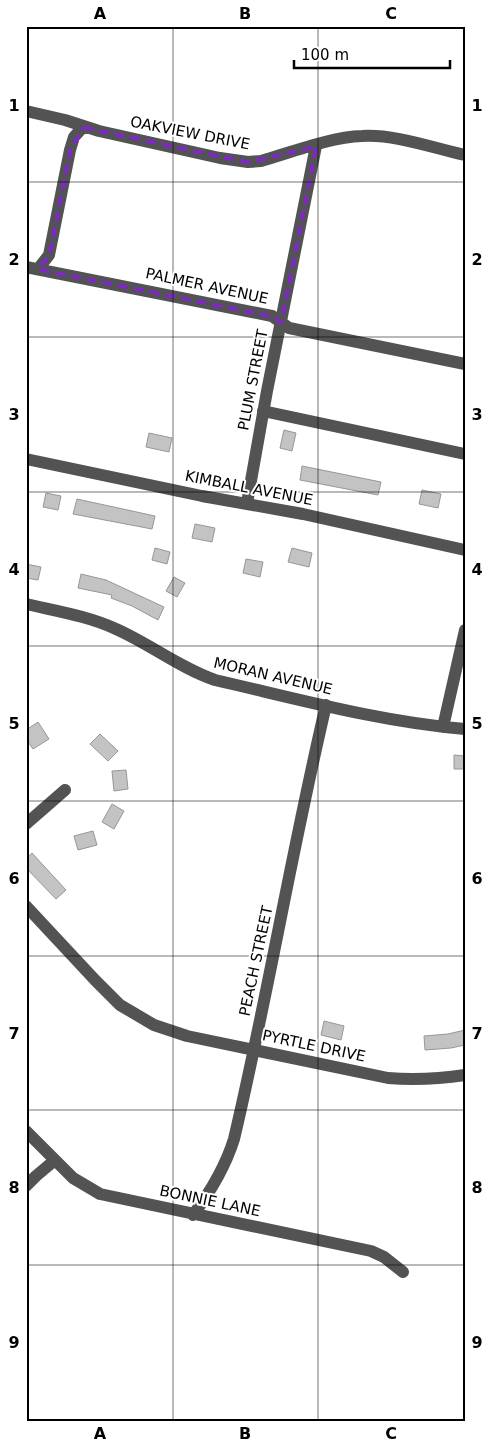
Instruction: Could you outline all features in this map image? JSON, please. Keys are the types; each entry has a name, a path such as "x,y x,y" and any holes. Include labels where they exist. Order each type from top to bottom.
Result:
{"street":[{"name":"OAKVIEW DRIVE","path":"26,111 83,127 220,158 248,162 261,161 346,138 380,136 465,155"},
{"path":"32,268 49,255 70,150 74,137 83,127"},
{"name":"PLUM STREET","path":"246,503 316,146"},
{"name":"PALMER AVENUE","path":"32,268 272,316 289,328 465,364"},
{"path":"263,411 465,454"},
{"name":"KIMBALL AVENUE","path":"26,459 202,496 246,503 465,550"},
{"name":"MORAN AVENUE","path":"26,604 91,620 114,628 199,674 215,680 365,714 465,729"},
{"path":"443,727 465,630"},
{"name":"PEACH STREET","path":"193,1214 208,1194 230,1154 242,1107 326,705"},
{"path":"26,824 65,790"},
{"name":"PYRTLE DRIVE","path":"26,906 120,1005 137,1016 172,1032 388,1078 410,1080 465,1075"},
{"name":"BONNIE LANE","path":"26,1131 73,1178 100,1194 371,1251 384,1257 403,1272"},
{"path":"26,1186 55,1160"}],"highlighted area":[{"path":"83,127 248,162 316,146 281,322 272,316 38,269 49,255 70,150"}],"building":[{"path":"284,430 296,433 292,451 280,448"},
{"path":"149,433 172,438 169,452 146,447"},
{"path":"302,466 381,482 378,495 300,480"},
{"path":"422,490 441,494 438,508 419,504"},
{"path":"46,493 61,496 58,510 43,507"},
{"path":"77,499 155,516 152,529 73,514"},
{"path":"195,524 215,528 212,542 192,538"},
{"path":"155,548 170,552 167,564 152,560"},
{"path":"292,548 312,553 309,567 288,562"},
{"path":"246,559 263,562 260,577 243,573"},
{"path":"26,564 41,567 38,580 26,578"},
{"path":"81,574 106,580 164,607 158,620 132,606 111,598 112,595 78,588"},
{"path":"174,577 185,583 177,597 166,591"},
{"path":"38,722 49,739 33,749 26,739 26,730"},
{"path":"100,734 118,751 108,761 90,744"},
{"path":"454,755 465,756 465,769 454,769"},
{"path":"126,770 128,789 114,791 112,771"},
{"path":"112,804 124,811 114,829 102,822"},
{"path":"93,831 97,845 78,850 74,836"},
{"path":"32,853 66,890 56,899 26,868 26,859"},
{"path":"324,1021 344,1026 341,1040 321,1035"},
{"path":"465,1030 465,1045 425,1050 424,1036"}]}
